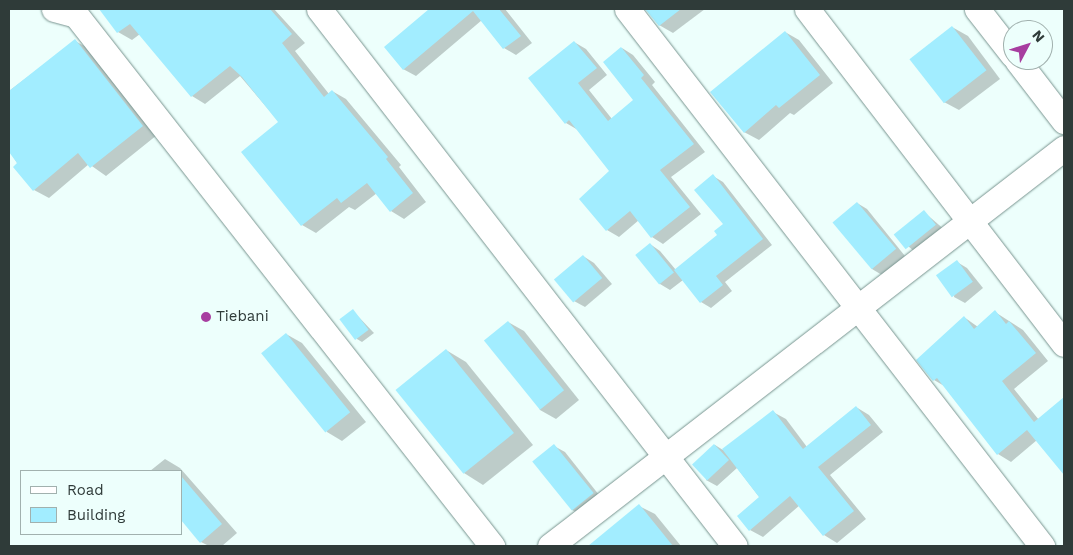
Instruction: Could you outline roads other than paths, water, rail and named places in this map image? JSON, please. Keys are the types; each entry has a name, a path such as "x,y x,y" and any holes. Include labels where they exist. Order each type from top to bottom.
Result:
{"street":[{"path":"54,9 76,15 492,546"},
{"path":"319,9 735,546"},
{"path":"627,9 1042,546"},
{"path":"807,9 1064,344"},
{"path":"977,9 1003,42"},
{"path":"1025,70 1064,121"},
{"path":"550,546 1064,148"}],"place":[{"name":"Tiebani","path":"206,317"}]}
